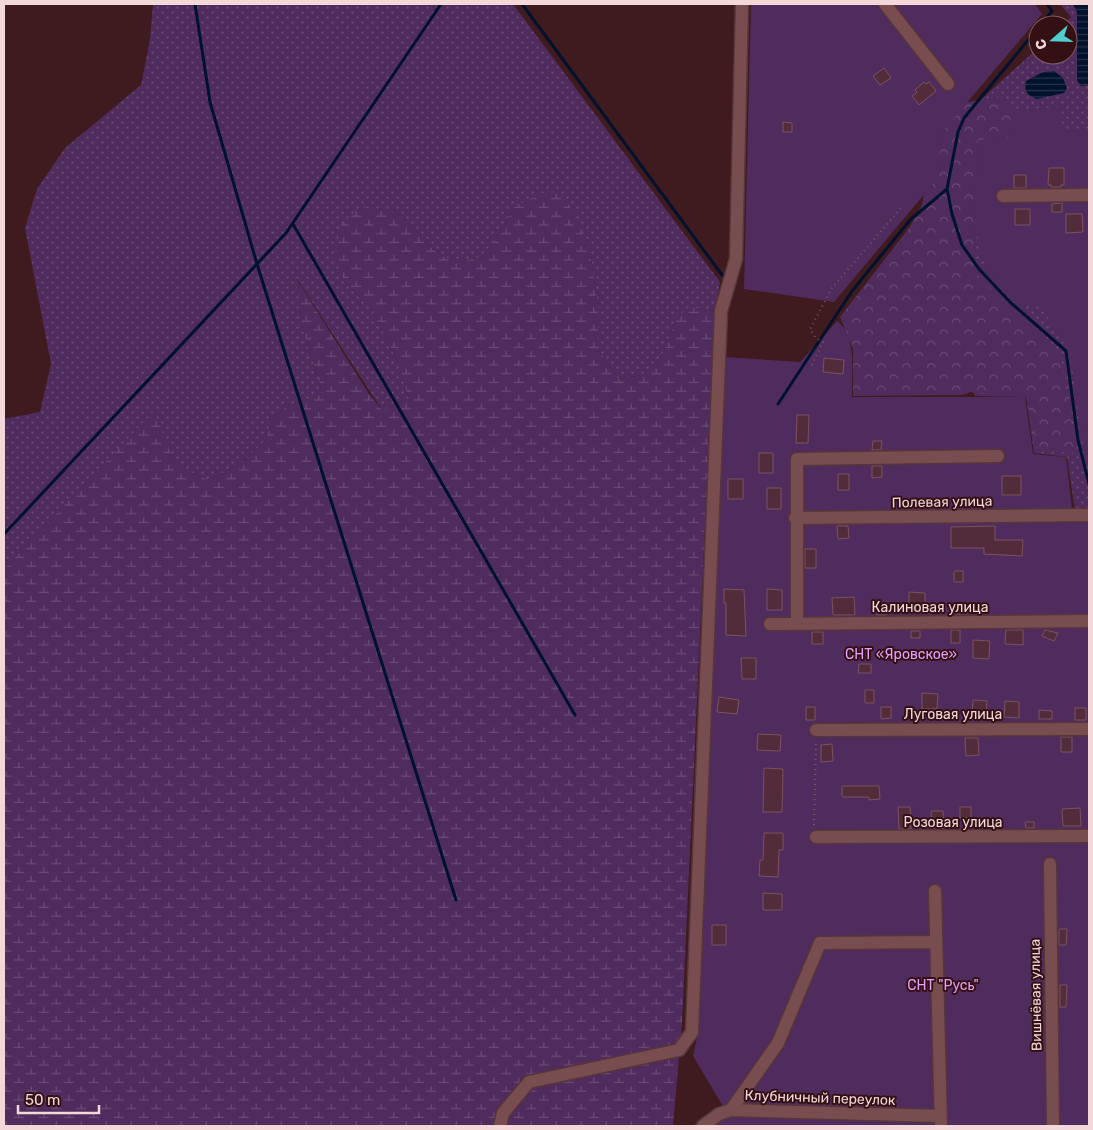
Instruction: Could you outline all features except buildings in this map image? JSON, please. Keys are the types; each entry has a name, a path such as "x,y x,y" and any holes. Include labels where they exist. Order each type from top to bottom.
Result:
{"street":[{"path":"500,1126 502,1113 530,1082 679,1050 692,1032 720,321 721,311 736,259 742,4"},
{"path":"885,4 948,84"},
{"path":"1003,196 1089,194"},
{"path":"797,623 795,518 797,459 998,456"},
{"name":"Полевая улица","path":"795,518 1089,515"},
{"name":"Калиновая улица","path":"770,624 1089,621"},
{"name":"Луговая улица","path":"816,730 1089,729"},
{"name":"Розовая улица","path":"816,837 1089,836"},
{"name":"Вишнёвая улица","path":"1050,864 1053,1126"},
{"path":"935,891 940,1121"},
{"path":"731,1110 778,1043 820,943 936,942"},
{"name":"Клубничный переулок","path":"703,1126 719,1114 731,1110 940,1121"}],"path":[{"path":"812,366 823,342 816,338 810,329 832,288 901,208"},
{"path":"816,730 814,829 816,837"}],"green space":[{"path":"153,4 513,4 720,282 715,310 689,308 677,317 662,356 642,375 618,379 598,349 598,307 590,251 515,206 502,229 482,257 454,263 430,247 414,229 344,281 372,310 396,358 409,398 382,410 297,279 302,326 323,394 288,406 274,416 265,441 242,463 209,480 175,466 154,412 4,569 4,419 40,412 51,364 25,228 37,189 65,148 141,85 150,39"},
{"path":"751,4 1035,4 1042,14 1028,15 1028,31 943,131 937,179 834,302 744,289"},
{"path":"1060,4 1089,4 1089,138 1044,285 1089,390 1089,606 1067,457 1034,453 1026,397 975,396 934,297 947,130 1028,57 1028,65 1078,65 1078,15 1069,15"},
{"path":"999,97 1020,112 1058,134 1011,134 991,148 976,224 975,273 1060,353 1077,453 1038,451 1026,396 971,392 962,395 853,396 853,349 840,317 909,228 922,205 930,161 943,122 968,102"},
{"path":"1062,107 1062,130 1089,130 1089,467 1082,439 1070,352 1041,307 1019,305 987,271 974,227 978,140 1013,137 1014,110"},
{"path":"545,192 561,193 576,216 590,251 598,307 598,349 618,379 642,375 662,356 677,317 689,307 715,310 682,1023 673,1126 4,1126 4,569 154,411 175,465 209,480 242,463 265,441 274,416 288,406 323,394 302,326 296,278 369,394 382,410 409,398 396,358 372,310 344,281 335,255 341,225 360,207 390,210 414,229 430,247 454,263 482,257 502,229 515,206"},
{"name":"СНТ «Яровское»","path":"837,321 844,328 851,346 852,397 1025,397 1033,454 1066,457 1072,509 1089,510 1089,1126 692,1126 724,1108 693,1056 697,1038 726,357 800,362"}],"water":[{"path":"1073,4 1089,5 1089,85 1081,86 1077,80 1077,12"},
{"path":"1054,71 1063,78 1067,88 1064,93 1037,99 1027,93 1025,88 1026,81 1043,72"}],"waterway":[{"path":"195,4 210,102 257,264 456,900"},
{"path":"4,534 286,233 441,4"},
{"path":"522,4 722,275"},
{"path":"1047,4 1052,11 1049,15"},
{"path":"1028,40 964,118 958,132 947,189 952,214 962,245 979,269 1011,303 1066,351 1078,440 1089,484"},
{"path":"778,404 852,291 910,220 947,189"},
{"path":"293,224 575,715"}],"park label":[{"name":"СНТ \"Русь\"","path":"943,985"}]}
